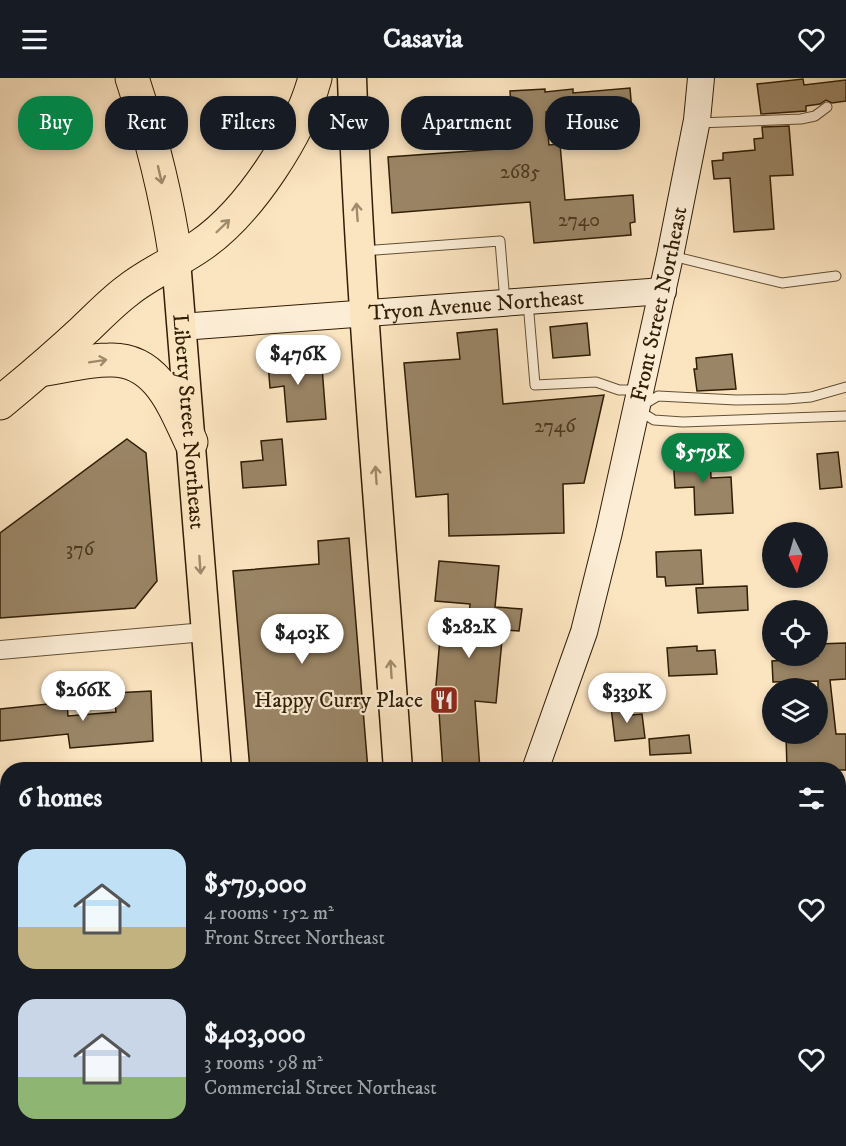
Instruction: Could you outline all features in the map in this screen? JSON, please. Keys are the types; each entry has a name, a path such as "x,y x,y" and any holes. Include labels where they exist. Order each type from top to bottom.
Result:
{"highway":[{"name":"Liberty Street Northeast","path":"132,78 149,128 170,219 176,260"},
{"path":"0,403 127,291 202,244 245,204 293,134 315,78"},
{"path":"40,370 108,360 124,361 139,366 154,376 163,388 191,442"}],"main road":[{"path":"352,78 364,312 397,762"},
{"name":"Liberty Street Northeast","path":"176,260 216,762"}],"street":[{"name":"Front Street Northeast","path":"538,762 584,632 663,291 696,123 701,78"},
{"name":"Tryon Avenue Northeast","path":"181,327 663,291"},
{"path":"0,650 205,632"}],"lane":[{"path":"696,123 801,119 815,116 827,107"},
{"path":"360,251 500,241 535,384 596,382 638,400 654,420 683,422 846,416"},
{"path":"670,256 782,283 836,276"},
{"path":"638,400 658,396 736,400 787,399 811,397 846,387"}],"building":[{"path":"803,79 804,85 846,80 846,101 832,103 826,100 820,104 806,106 806,111 761,114 757,84"},
{"path":"630,88 631,96 545,96 545,150 561,150 565,200 633,195 635,222 630,223 631,235 534,243 530,202 392,213 388,157 486,150 533,150 533,96 510,96 510,91 545,89 545,92 573,89 573,93"},
{"path":"789,126 793,175 770,176 774,229 734,232 730,178 714,179 712,161 723,160 723,153 755,150 754,139 763,138 762,127"},
{"path":"587,323 590,355 553,358 550,327"},
{"path":"497,329 503,404 604,395 584,483 563,484 564,533 449,536 448,494 416,497 404,363 460,359 457,333"},
{"path":"299,349 300,368 322,367 326,419 287,422 284,386 270,388 267,351"},
{"path":"732,354 736,389 697,391 694,369 697,369 696,358"},
{"path":"127,439 146,453 157,581 135,608 0,618 0,533"},
{"path":"282,439 286,485 243,488 241,462 263,460 261,441"},
{"path":"838,452 842,487 820,489 817,454"},
{"path":"710,453 711,478 731,477 733,513 695,515 694,487 675,488 673,455"},
{"path":"349,538 367,762 249,762 233,571 319,564 318,541"},
{"path":"701,550 703,584 666,586 665,577 657,577 656,552"},
{"path":"439,561 499,566 495,607 522,609 519,631 503,630 496,703 475,701 479,762 442,762 438,697 435,697 440,638 467,641 470,604 435,601"},
{"path":"747,586 748,610 698,613 696,588"},
{"path":"846,643 846,679 830,680 836,734 846,734 846,762 787,762 786,744 828,744 828,678 773,678 772,666 828,666 828,644"},
{"path":"697,646 697,651 715,650 717,674 669,676 667,648"},
{"path":"151,691 153,741 70,748 68,734 0,741 0,709 67,702 68,716 116,712 114,693"},
{"path":"630,705 631,715 642,714 645,738 615,741 611,707"},
{"path":"689,735 691,753 650,755 649,739"}],"place":[{"name":"Happy Curry Place","path":"444,700"}]}
